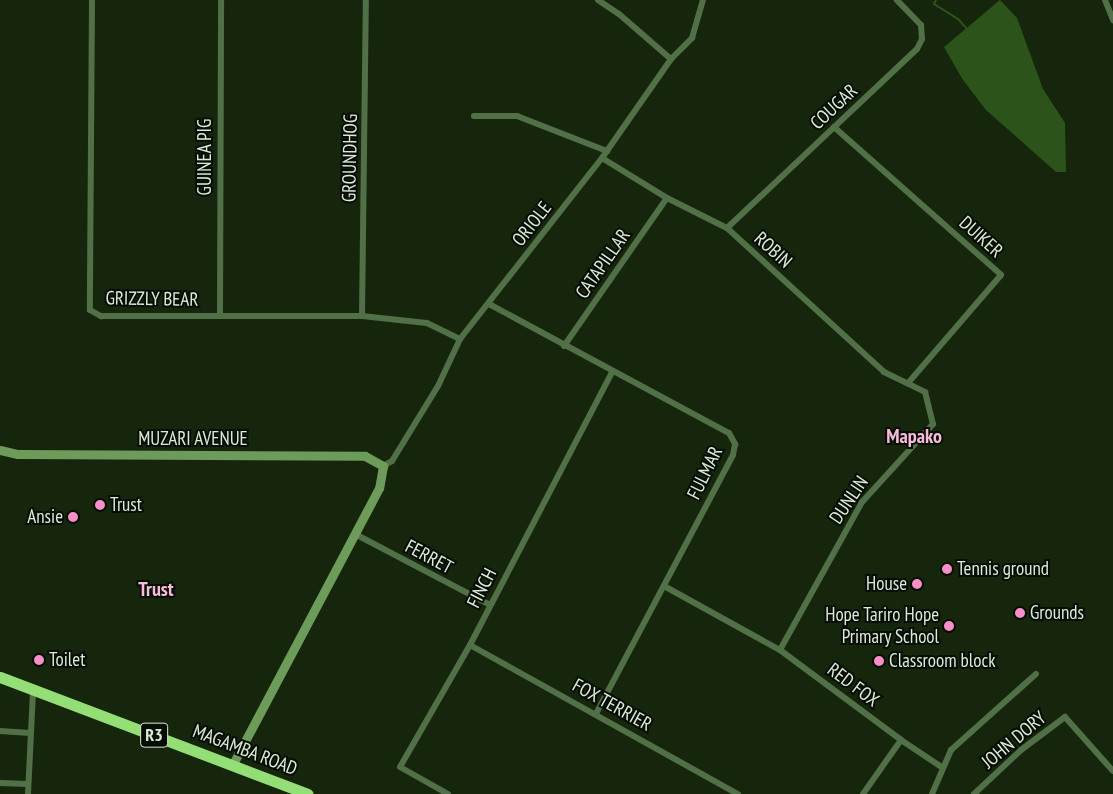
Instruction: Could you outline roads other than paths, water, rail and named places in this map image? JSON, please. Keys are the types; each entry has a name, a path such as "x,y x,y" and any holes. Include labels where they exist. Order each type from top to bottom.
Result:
{"highway":[{"name":"MAGAMBA ROAD","path":"0,677 308,794"}],"street":[{"name":"GRIZZLY BEAR","path":"92,0 90,310 101,316 362,316 427,324 460,339"},
{"name":"GUINEA PIG","path":"220,315 221,0"},
{"name":"GROUNDHOG","path":"362,316 366,0"},
{"path":"598,0 619,14 671,59"},
{"name":"ORIOLE","path":"383,466 392,461 438,386 460,339 602,158 671,59 692,38 703,0"},
{"name":"COUGAR","path":"726,228 917,49 922,39 921,25 897,0"},
{"path":"1105,0 1113,20"},
{"path":"474,116 517,116 607,151"},
{"name":"DUIKER","path":"834,127 1001,275 908,383"},
{"name":"ROBIN","path":"602,158 667,198 726,228 884,372 903,384 908,383"},
{"name":"CATAPILLAR","path":"564,346 667,198"},
{"name":"FULMAR","path":"489,304 612,372 729,433 735,444 733,455 596,714"},
{"name":"FINCH","path":"448,794 400,767 470,645 612,372"},
{"name":"DUNLIN","path":"780,650 862,502 933,424 925,392 908,383"},
{"name":"MUZARI AVENUE","path":"0,450 18,454 365,456 383,466"},
{"path":"233,764 380,488 383,466"},
{"name":"FERRET","path":"355,534 490,605"},
{"name":"RED FOX","path":"664,586 780,650 901,740 943,768"},
{"name":"FOX TERRIER","path":"470,645 738,794"},
{"path":"932,794 951,750 1036,674"},
{"path":"28,794 33,690"},
{"name":"JOHN DORY","path":"974,794 1021,750 1065,718 1113,771"},
{"path":"0,731 30,733"},
{"path":"863,794 901,740"},
{"path":"0,783 28,784"}],"waterway":[{"path":"936,0 934,4 958,19 966,28"}],"place":[{"name":"Trust","path":"100,505"},
{"name":"Ansie","path":"73,517"},
{"name":"Tennis ground","path":"947,569"},
{"name":"House","path":"917,584"},
{"name":"Grounds","path":"1020,613"},
{"name":"Hope Tariro Hope Primary School","path":"949,626"},
{"name":"Toilet","path":"39,660"},
{"name":"Classroom block","path":"879,661"}],"district":[{"name":"Mapako","path":"914,436"},
{"name":"Trust","path":"156,589"}]}
